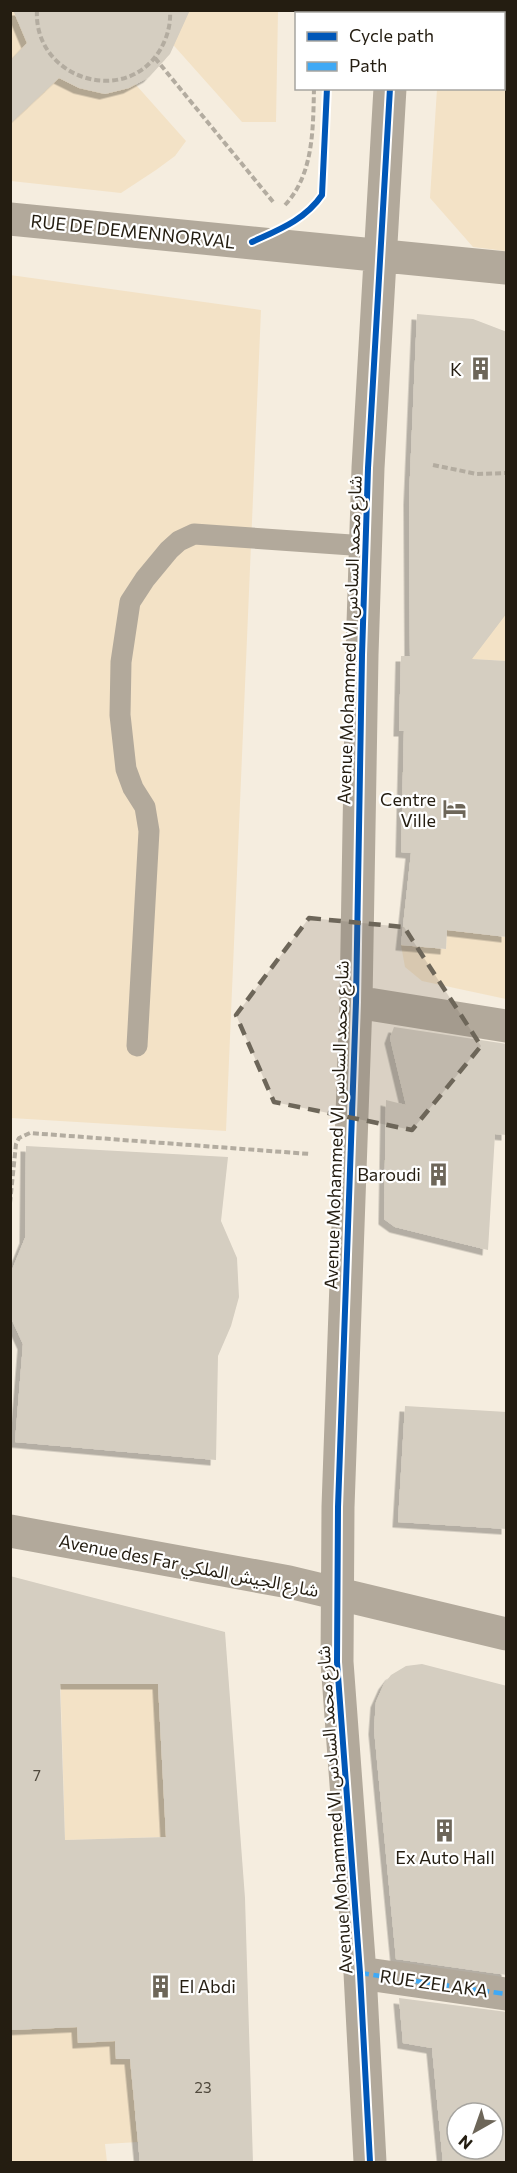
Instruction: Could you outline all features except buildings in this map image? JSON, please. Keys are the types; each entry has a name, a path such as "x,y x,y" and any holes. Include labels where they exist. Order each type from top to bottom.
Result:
{"street":[{"name":"Avenue Mohammed VI شارع محمد السادس","path":"370,2163 360,1973 337,1662 338,1495 356,1002 368,468 390,90"},
{"name":"RUE DE DEMENNORVAL","path":"10,219 507,268"},
{"path":"356,1002 507,1026"},
{"name":"Avenue des Far شارع الجيش الملكي","path":"10,1531 289,1582 505,1627"},
{"name":"RUE ZELAKA","path":"360,1973 507,1994"}],"lane":[{"path":"137,1046 149,831 145,807 126,769 120,715 121,662 130,602 145,579 169,550 194,534 366,546"}],"path":[{"path":"37,10 42,41 54,60 73,74 94,80 116,80 138,72 155,58 166,40 170,10"},
{"path":"155,58 280,210 301,182 307,163 313,126 314,90"},
{"path":"433,465 477,474 507,473"},
{"path":"10,1203 16,1144 24,1134 30,1133 350,1158"}],"highlighted area":[{"path":"309,918 404,927 481,1046 412,1130 274,1102 236,1015"}],"shaded area":[{"path":"11,11 70,11 186,141 175,156 121,193 11,181"},
{"path":"143,11 278,11 276,122 242,122"},
{"path":"506,11 506,251 473,247 430,198 437,90 505,90 505,12 442,12"},
{"path":"10,275 261,310 226,1131 11,1118"},
{"path":"506,613 506,661 411,656"},
{"path":"447,930 506,937 506,999 422,981 405,967 401,945 446,949"},
{"path":"59,1636 158,1684 166,1837 65,1840"},
{"path":"77,2027 115,2041 116,2059 154,2060 135,2116 138,2142 105,2144 107,2162 11,2162 11,2030"}],"marked path":[{"path":"360,1973 506,1994"}],"cycle path":[{"path":"252,242 299,218 322,195 327,90"},
{"path":"370,2162 360,1973 337,1662 338,1507 356,1002 368,468 390,90"}],"place":[{"name":"K","path":"480,369"},
{"name":"Centre Ville","path":"454,809"},
{"name":"Baroudi","path":"439,1174"},
{"name":"Ex Auto Hall","path":"445,1831"},
{"name":"El Abdi","path":"161,1986"}]}
